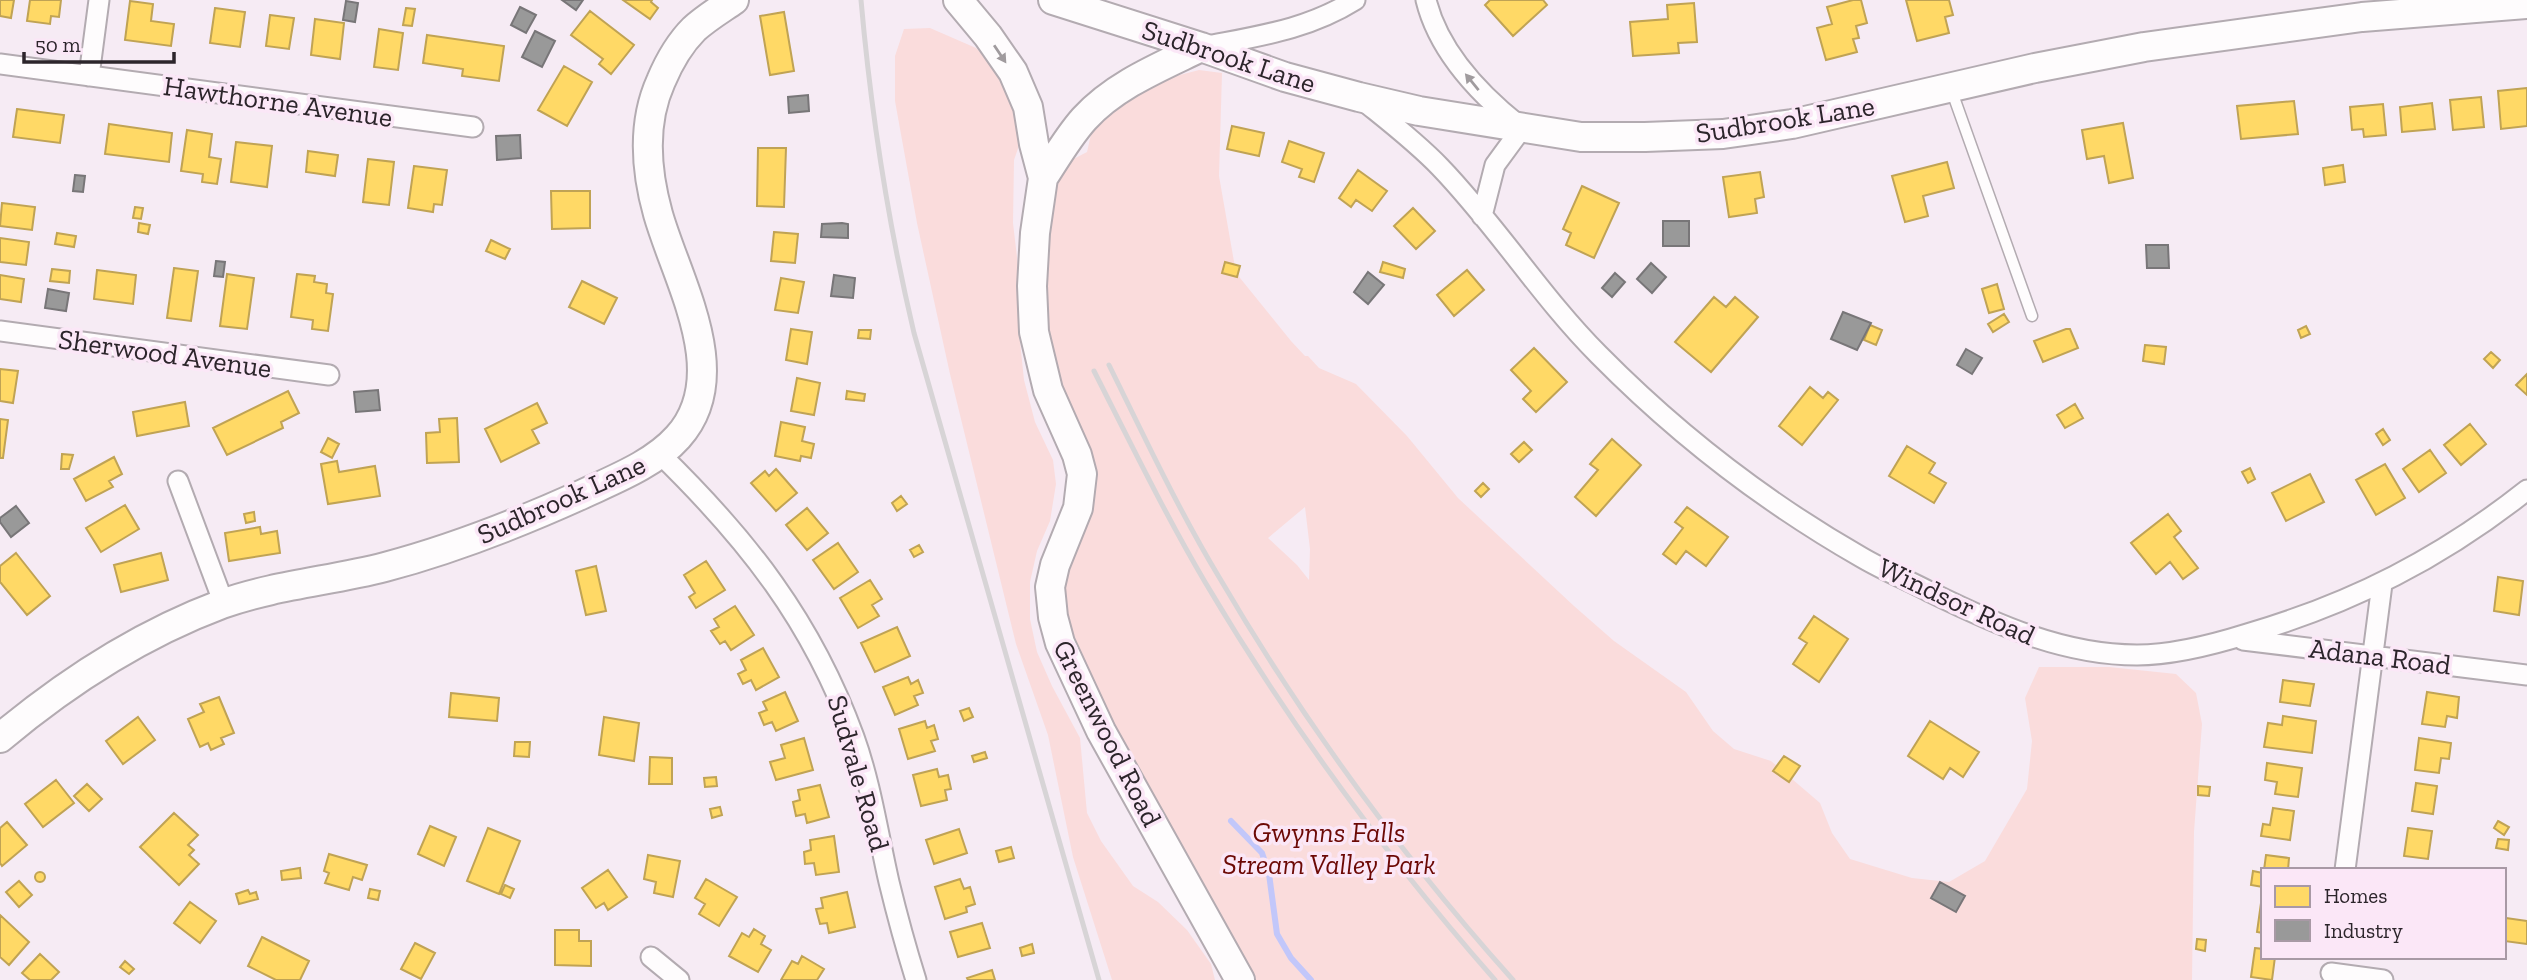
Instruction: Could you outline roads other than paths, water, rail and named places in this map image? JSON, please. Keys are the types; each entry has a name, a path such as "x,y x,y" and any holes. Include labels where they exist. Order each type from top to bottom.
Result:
{"street":[{"path":"89,76 99,0"},
{"name":"Sudbrook Lane","path":"0,738 40,705 105,659 181,620 266,590 385,566 446,548 607,483 660,454 678,437 692,418 700,397 701,349 692,313 658,215 647,147 649,117 657,89 678,47 694,29 734,0"},
{"name":"Greenwood Road","path":"958,0 1013,72 1028,107 1043,178 1034,260 1034,332 1048,390 1077,454 1082,474 1078,508 1055,565 1050,587 1053,617 1060,643 1101,731 1240,980"},
{"path":"1043,178 1084,119 1107,98 1135,80 1201,47 1301,26 1332,15 1355,0"},
{"path":"1426,0 1441,39 1461,68 1493,105 1522,128 1495,165 1482,216"},
{"name":"Sudbrook Lane","path":"1058,1 1285,77 1359,97 1419,111 1581,137 1723,134 1792,124 2035,68 2144,47 2362,17 2527,4"},
{"name":"Hawthorne Avenue","path":"0,64 473,127"},
{"name":"Windsor Road","path":"1359,97 1440,167 1572,326 1623,378 1676,427 1726,467 1794,515 1863,558 2002,626 2049,643 2137,655 2232,639 2284,623 2382,584 2463,538 2527,490"},
{"name":"Sherwood Avenue","path":"0,331 329,375"},
{"name":"Sudvale Road","path":"660,454 707,499 743,540 802,626 830,678 855,739 899,922 916,980"},
{"path":"178,481 224,604"},
{"path":"2345,868 2382,584"},
{"name":"Adana Road","path":"2232,639 2374,654 2527,675"},
{"path":"651,957 679,980"},
{"path":"2331,970 2383,980"}],"lane":[{"path":"1951,89 2032,316"}],"waterway":[{"path":"1231,821 1262,853 1269,874 1277,934 1291,958 1311,980"}],"railway":[{"path":"861,0 882,168 914,333 1099,980"},
{"path":"1109,365 1189,525 1285,683 1393,836 1513,980"},
{"path":"1094,371 1190,556 1270,687 1377,837 1495,980"}],"park label":[{"name":"Gwynns Falls Stream Valley Park","path":"1329,848"}]}
